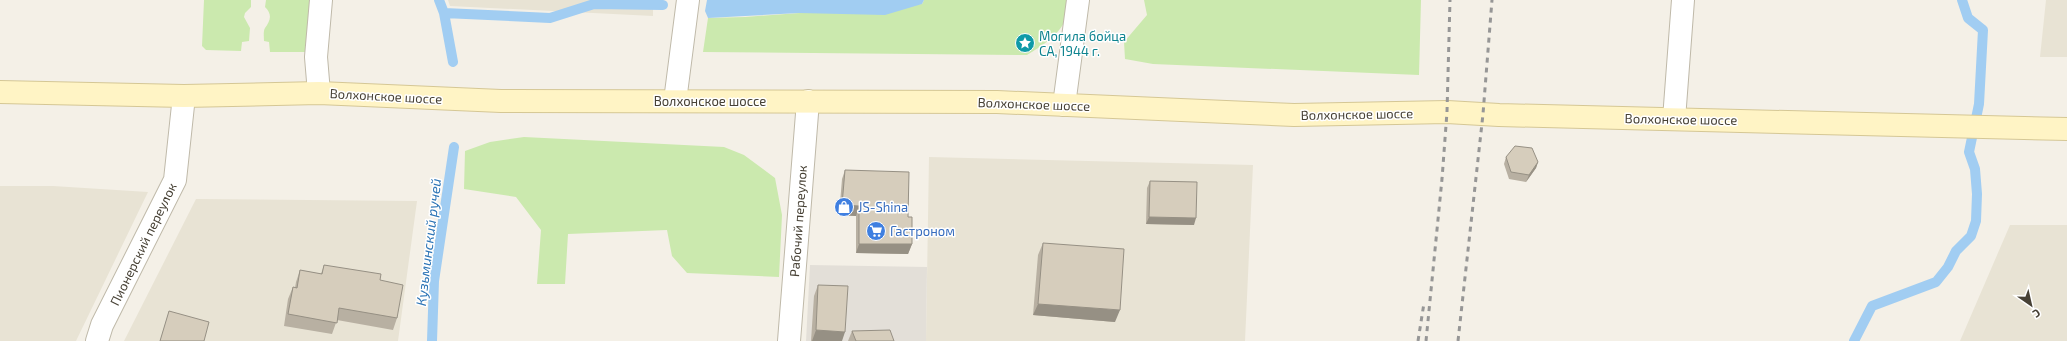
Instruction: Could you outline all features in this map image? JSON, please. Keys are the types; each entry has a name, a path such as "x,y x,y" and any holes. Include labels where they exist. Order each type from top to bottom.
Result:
{"main road":[{"name":"Волхонское шоссе","path":"0,92 184,96 318,93 501,102 675,100 997,102 1294,115 1447,112 2067,129"}],"street":[{"path":"318,93 316,57 321,0"},
{"path":"675,100 688,0"},
{"path":"1064,105 1078,0"},
{"path":"1674,119 1683,0"},
{"name":"Пионерский переулок","path":"97,341 102,325 176,180 184,96"},
{"name":"Рабочий переулок","path":"789,341 808,101"}],"shaded area":[{"path":"448,0 653,0 653,16 450,6"},
{"path":"2046,0 2067,0 2067,57 2040,57"},
{"path":"929,157 1253,165 1245,341 926,341"},
{"path":"0,186 53,186 148,192 76,341 0,341"},
{"path":"196,199 417,201 398,341 124,341"},
{"path":"2010,225 2067,225 2067,341 1960,341"},
{"path":"810,265 927,267 926,341 806,341"}],"green space":[{"path":"204,0 251,0 251,7 245,13 244,17 250,28 249,41 242,42 241,51 206,50 202,46"},
{"path":"266,0 311,0 306,52 270,52 269,42 264,41 264,29 270,18 268,10 265,7"},
{"path":"924,0 1069,0 1069,10 1064,22 1056,34 1027,55 703,52 708,18 745,17 922,4"},
{"path":"1144,0 1421,0 1419,75 1153,64 1125,59 1124,42 1147,15"},
{"path":"524,137 724,147 744,155 775,178 782,215 779,277 687,273 672,256 667,230 568,234 565,284 537,284 541,230 516,197 464,189 465,151 490,142"}],"water":[{"path":"707,0 924,0 922,4 885,15 799,13 708,18 705,11"}],"building":[{"path":"1515,146 1532,148 1538,162 1529,175 1511,172 1506,157"},
{"path":"845,170 909,172 908,217 912,217 912,244 859,244 859,206 842,205"},
{"path":"1150,181 1197,182 1196,218 1149,217"},
{"path":"1043,243 1124,249 1120,310 1038,304"},
{"path":"324,265 381,274 380,280 403,285 397,318 339,308 337,323 288,314 293,287 297,288 300,270 322,274"},
{"path":"818,285 848,286 845,332 816,330"},
{"path":"169,311 209,322 204,341 160,341"},
{"path":"890,330 894,341 856,341 852,331"}],"waterway":[{"name":"Кузьминский ручей","path":"439,0 444,13 453,62"},
{"path":"1854,341 1872,306 1936,282 1948,267 1956,251 1971,236 1976,221 1977,194 1975,169 1969,152 1979,104 1983,30 1968,18 1962,0"},
{"path":"444,13 550,18 594,4 663,5"},
{"name":"Кузьминский ручей","path":"432,341 434,281 454,147"}],"railway":[{"path":"1426,341 1447,112 1450,0"},
{"path":"1458,341 1483,114 1492,0"},
{"path":"1418,341 1424,303"}],"place":[{"name":"Могила бойца СА, 1944 г.","path":"1025,43"},
{"name":"JS-Shina","path":"844,207"},
{"name":"Гастроном","path":"876,231"}]}
